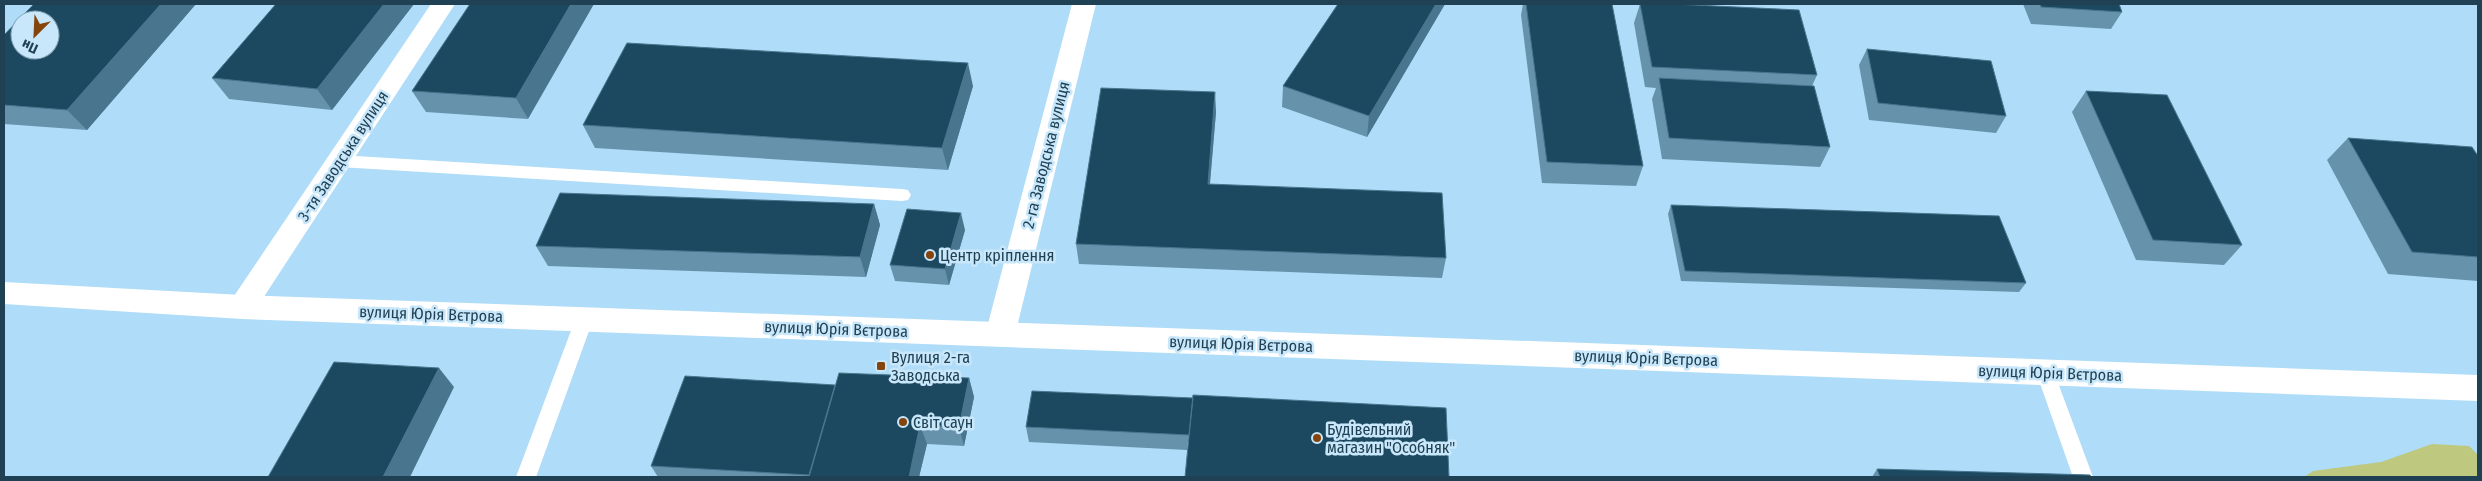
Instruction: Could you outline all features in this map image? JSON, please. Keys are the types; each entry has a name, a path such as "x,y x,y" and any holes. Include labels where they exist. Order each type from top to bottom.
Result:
{"street":[{"name":"3-тя Заводська вулиця","path":"242,307 443,4"},
{"name":"2-га Заводська вулиця","path":"1000,335 1084,4"},
{"name":"вулиця Юрія Вєтрова","path":"4,294 242,307 584,320 2478,388"}],"lane":[{"path":"339,161 902,194"},
{"path":"526,477 584,320"},
{"path":"2045,372 2083,477"}],"green space":[{"path":"2432,444 2469,446 2478,455 2478,477 2304,477 2313,471 2381,462"}],"building":[{"path":"34,4 161,4 67,110 4,105 4,35 10,29 10,60 60,60 60,10 28,10"},
{"path":"276,4 384,4 317,89 212,78"},
{"path":"470,4 571,4 516,98 412,91"},
{"path":"1338,4 1436,4 1369,116 1283,86"},
{"path":"1526,4 1612,4 1643,166 1547,162"},
{"path":"1640,4 1799,10 1817,75 1652,67"},
{"path":"2040,4 2119,4 2122,12 2041,7"},
{"path":"627,43 968,63 942,148 583,125"},
{"path":"1867,49 1991,61 2006,116 1878,103"},
{"path":"1659,78 1814,86 1830,147 1669,138"},
{"path":"1101,88 1215,92 1208,184 1442,193 1446,258 1076,244"},
{"path":"2086,91 2167,95 2242,245 2153,240"},
{"path":"2348,138 2472,147 2478,156 2478,257 2412,252"},
{"path":"560,193 874,204 860,257 536,246"},
{"path":"1671,205 1999,216 2026,283 1685,271"},
{"path":"907,209 961,213 945,269 890,265"},
{"path":"334,362 439,368 383,477 268,477"},
{"name":"Світ саун","path":"839,373 969,378 959,427 920,425 909,477 809,477"},
{"path":"685,376 835,385 809,475 651,466"},
{"path":"1032,391 1193,398 1189,435 1026,427"},
{"name":"Будівельний магазин \"Особняк\"","path":"1193,395 1446,408 1449,477 1185,477"},
{"path":"1877,469 2090,475 2091,477 1880,477"}],"place":[{"name":"Центр кріплення","path":"930,255"},
{"name":"Вулиця 2-га Заводська","path":"881,366"},
{"name":"Світ саун","path":"903,422"},
{"name":"Будівельний магазин \"Особняк\"","path":"1317,438"}]}
